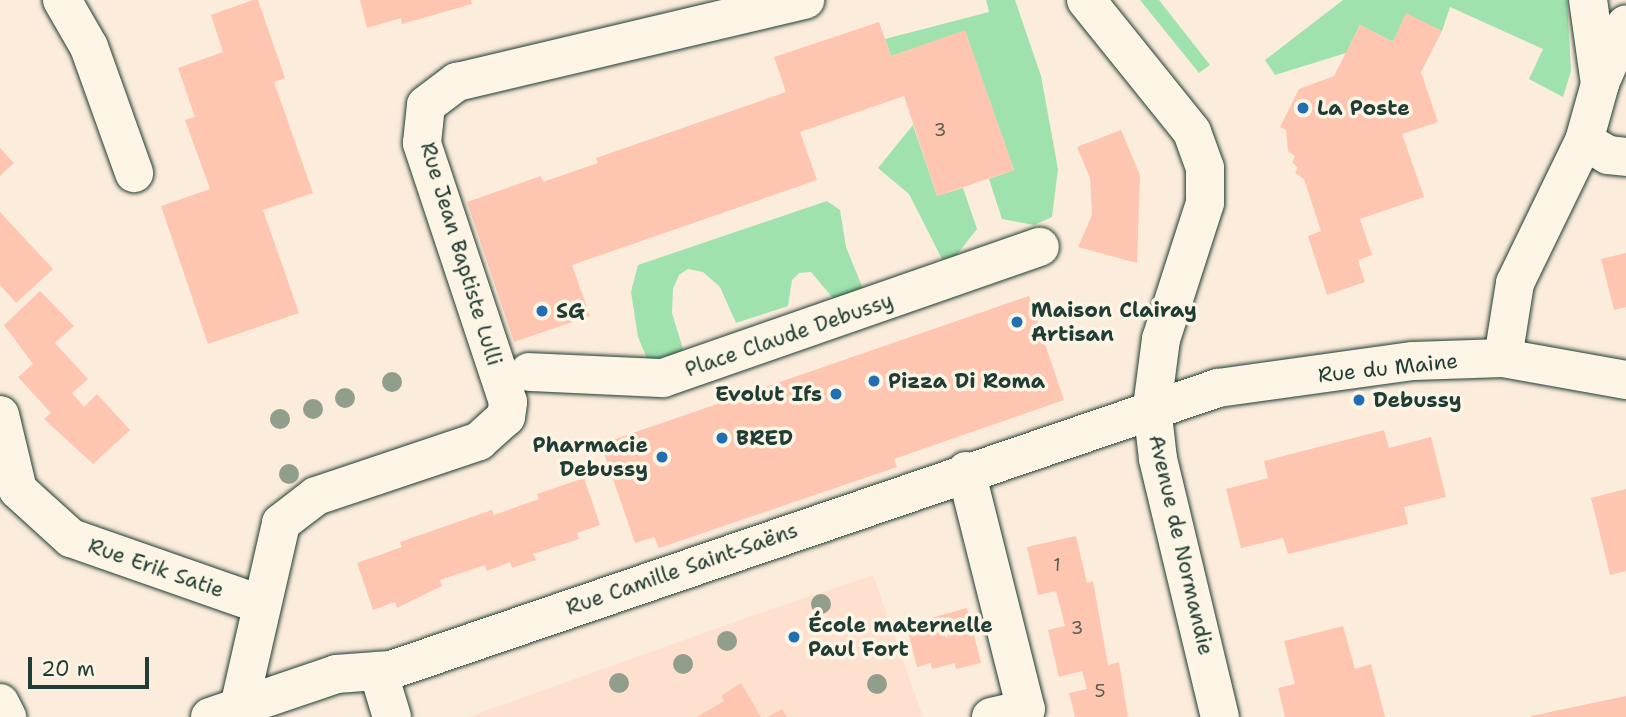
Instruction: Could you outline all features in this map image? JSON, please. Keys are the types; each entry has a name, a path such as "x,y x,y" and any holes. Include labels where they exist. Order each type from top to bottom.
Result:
{"street":[{"path":"62,0 89,47 134,173"},
{"name":"Rue Jean Baptiste Lulli","path":"262,604 281,523 316,496 479,441 506,417 508,402 422,143 426,105 457,82 805,0"},
{"name":"Avenue de Normandie","path":"1086,0 1192,132 1205,168 1205,202 1161,339 1152,407 1158,459 1220,717"},
{"path":"1588,0 1600,85"},
{"path":"1503,358 1515,283 1584,141 1600,85 1626,24"},
{"path":"1584,141 1608,155 1626,157"},
{"name":"Place Claude Debussy","path":"529,372 663,378 1040,247"},
{"name":"Rue du Maine","path":"1152,407 1257,383 1413,361 1503,358 1626,380"},
{"name":"Rue Camille Saint-Saëns","path":"224,712 336,674 378,671 1152,407"},
{"name":"Rue Erik Satie","path":"0,415 18,490 71,538 262,604"},
{"path":"966,471 1026,709 991,717"},
{"path":"224,712 262,604"},
{"path":"378,671 392,717"},
{"path":"0,703 7,717"}],"shaded area":[{"name":"École maternelle Paul Fort","path":"873,575 923,717 468,717 760,613"}],"green space":[{"path":"986,0 1015,0 1041,76 1058,169 1052,217 1034,225 1002,219 989,179 1014,170 965,31 891,56 885,39 989,12"},
{"path":"1140,0 1159,0 1210,65 1199,73"},
{"path":"1343,0 1567,0 1571,71 1563,97 1529,79 1543,49 1450,7 1442,31 1406,14 1393,42 1360,25 1346,53 1275,75 1265,60"},
{"path":"913,125 937,196 963,188 977,229 955,257 942,259 909,194 878,168"},
{"path":"827,201 840,210 846,247 863,289 837,303 811,272 799,273 792,280 788,306 736,323 720,287 703,272 688,269 679,275 673,289 672,313 683,349 682,367 653,373 638,337 631,292 638,265"}],"building":[{"path":"258,0 285,78 274,82 313,193 263,210 299,313 208,344 161,206 210,189 185,120 195,117 178,68 223,52 211,15"},
{"path":"360,0 471,0 472,4 402,24 401,18 367,28"},
{"path":"1406,13 1442,31 1421,72 1438,122 1402,134 1424,197 1360,219 1372,255 1358,260 1365,282 1327,295 1308,236 1321,231 1304,179 1295,173 1298,168 1292,162 1295,156 1288,151 1286,130 1280,127 1299,89 1334,76 1360,25 1393,42"},
{"path":"879,22 891,56 965,30 1014,170 937,196 904,96 800,132 817,180 572,265 590,316 514,342 467,202 541,176 543,182 598,163 596,158 786,92 774,57"},
{"path":"1121,130 1140,175 1137,263 1078,247 1092,215 1090,178 1077,147"},
{"path":"0,148 14,163 0,176"},
{"path":"0,212 53,269 16,303 0,285"},
{"path":"1626,253 1626,307 1614,310 1601,259"},
{"path":"40,291 74,326 55,343 88,379 72,393 84,407 97,394 130,430 93,464 44,419 51,413 18,377 33,364 4,325"},
{"path":"1029,296 1064,400 894,459 897,467 659,548 654,537 635,543 601,444"},
{"path":"1384,430 1389,448 1431,437 1446,497 1404,507 1408,524 1305,550 1288,554 1283,538 1241,548 1226,489 1268,478 1264,461"},
{"path":"584,478 600,525 577,533 579,539 533,554 536,560 512,568 510,562 487,571 485,565 440,580 442,586 397,608 395,602 373,610 357,563 402,547 400,542 492,510 494,515 539,499 537,494"},
{"path":"1626,489 1626,571 1610,575 1591,498"},
{"path":"1076,536 1087,583 1093,581 1108,665 1119,662 1128,717 1075,717 1069,693 1087,689 1082,671 1059,677 1048,630 1065,626 1056,591 1038,595 1027,547"},
{"path":"967,608 981,663 956,669 955,663 932,669 931,663 917,667 908,632 922,629 920,621"},
{"path":"1343,626 1355,669 1371,664 1385,717 1285,717 1278,688 1295,684 1284,641"},
{"path":"741,683 761,717 697,717 724,701 721,696"},
{"path":"1626,696 1626,717 1531,717 1531,716"},
{"path":"782,709 787,717 768,717"}],"place":[{"name":"La Poste","path":"1303,108"},
{"name":"SG","path":"542,311"},
{"name":"Maison Clairay Artisan","path":"1017,322"},
{"name":"Pizza Di Roma","path":"874,381"},
{"name":"Evolut Ifs","path":"836,394"},
{"name":"Debussy","path":"1359,400"},
{"name":"BRED","path":"722,438"},
{"name":"Pharmacie Debussy","path":"662,457"},
{"name":"École maternelle Paul Fort","path":"794,637"}]}
